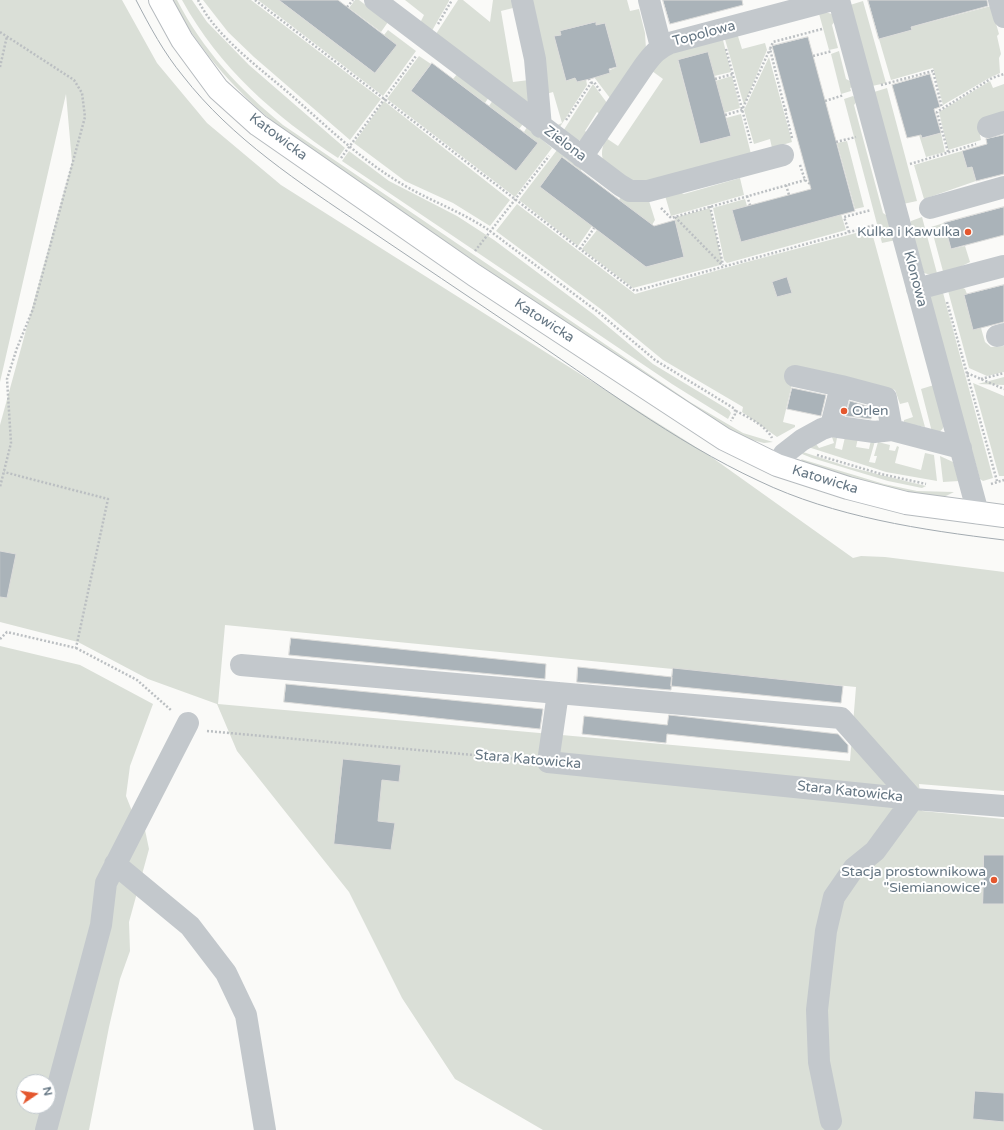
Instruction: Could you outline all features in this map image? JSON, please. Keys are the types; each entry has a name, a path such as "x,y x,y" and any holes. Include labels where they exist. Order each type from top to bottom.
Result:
{"main road":[{"name":"Katowicka","path":"160,0 182,40 218,89 258,125 474,275 718,435 777,465 848,488 906,503 1004,516"}],"street":[{"name":"Zielona","path":"375,0 424,46 549,139 582,157 630,191 641,192 792,152"},
{"path":"522,0 535,59 549,139"},
{"path":"649,0 661,47"},
{"name":"Topolowa","path":"582,157 644,66 661,47 721,29 832,0"},
{"name":"Klonowa","path":"839,0 978,513"},
{"path":"999,0 1004,17"},
{"path":"930,208 1004,187"},
{"path":"917,289 1004,266"},
{"path":"795,376 886,398 892,430"},
{"path":"831,426 841,386"},
{"path":"777,465 784,454 795,445 822,429 831,426 874,432 892,430 961,448"},
{"path":"241,665 841,718 913,799 875,851 854,868 834,897 832,904 826,931 817,1010 819,1062 831,1121"},
{"path":"548,762 558,693"},
{"path":"46,1130 101,925 106,883 188,723"},
{"name":"Stara Katowicka","path":"548,762 913,799 1004,806"},
{"path":"115,864 190,926 226,973 246,1015 265,1130"}],"path":[{"path":"198,0 216,27 249,60 350,146 402,184 473,220 490,231 598,312 655,360 736,411 769,433 772,438"},
{"path":"255,0 635,291 875,224"},
{"path":"347,7 353,0"},
{"path":"338,162 424,46 452,0"},
{"path":"721,29 750,139"},
{"path":"725,115 742,110 773,42 822,29"},
{"path":"0,32 74,80 82,93 84,117 33,309 17,348 7,379 11,443 0,487"},
{"path":"0,67 7,36"},
{"path":"770,49 785,110 792,152 804,180 810,184"},
{"path":"813,56 828,52"},
{"path":"888,83 933,71 942,108"},
{"path":"715,79 733,74"},
{"path":"948,152 937,110 992,78 1004,74"},
{"path":"473,253 515,200 549,139 591,83 590,78"},
{"path":"591,83 594,82 603,94"},
{"path":"825,100 840,96"},
{"path":"785,110 789,109"},
{"path":"910,164 983,142 982,135 987,134 996,124"},
{"path":"836,142 851,138"},
{"path":"786,185 789,195"},
{"path":"747,196 750,205"},
{"path":"710,206 723,266"},
{"path":"848,232 844,217 871,210"},
{"path":"675,217 723,266"},
{"path":"580,249 594,228"},
{"path":"942,282 997,481"},
{"path":"966,373 1004,389"},
{"path":"980,379 1004,374"},
{"path":"730,423 736,411"},
{"path":"795,445 822,456 881,474 924,483 932,487"},
{"path":"4,472 108,499 76,648"},
{"name":"Stara Katowicka","path":"0,639 7,632 76,648 137,680 165,706 198,730 548,762"}],"shaded area":[{"path":"0,0 122,0 157,63 207,123 281,185 710,456 853,558 861,556 885,557 1004,572 1004,791 919,784 922,811 1004,819 1004,1130 543,1130 455,1079 402,998 349,892 237,751 217,704 148,679 78,642 0,622 0,425 72,162 66,94 0,382","holes":["225,625 856,687 850,761 218,704"]},
{"path":"172,0 177,0 198,35 223,68 252,98 283,125 690,402 743,433 773,442 764,443 748,439 722,426 590,340 288,134 254,105 223,73 195,38"},
{"path":"182,0 192,0 207,22 249,65 345,148 338,158 292,125 250,89 213,48"},
{"path":"203,0 251,0 381,99 350,140 254,57 228,32"},
{"path":"258,0 279,0 375,73 396,45 384,35 388,30 416,51 383,96"},
{"path":"355,0 359,0 388,22 381,32 349,8"},
{"path":"405,0 449,1 429,36 420,23 424,15"},
{"path":"458,0 463,0 490,22 493,0 517,0 513,8 501,11 513,82 529,80 536,112 434,37"},
{"path":"526,0 627,0 630,11 639,9 645,33 646,49 613,102 594,77 617,67 605,23 596,25 595,22 561,31 561,35 554,36 566,81 575,78 577,82 586,79 587,85 556,133 551,128 562,123 553,92 543,95"},
{"path":"863,1 886,83 872,86 850,5"},
{"path":"991,6 999,34 997,36 1001,54 999,58 1000,73 943,105 933,68 891,80 879,39 912,30 911,27"},
{"path":"818,10 832,14 836,20 832,25 838,48 829,50"},
{"path":"737,33 742,49 765,43 767,50 744,105 724,36"},
{"path":"722,36 731,72 714,76 678,61 700,144 731,136 726,118 741,114 752,158 628,185 610,170 603,160 602,154 606,138 618,146 663,79 652,71 664,56"},
{"path":"839,51 846,79 852,82 853,87 850,88 851,91 841,94 831,54"},
{"path":"419,56 431,64 411,91 516,170 537,143 524,132 527,127 552,148 515,197 387,99"},
{"path":"769,57 792,142 772,148 770,139 754,144 744,110"},
{"path":"458,73 489,97 485,103 453,79"},
{"path":"732,76 740,108 724,113 715,81"},
{"path":"990,81 993,88 1004,84 1004,116 985,133 980,135 981,140 948,150 939,112"},
{"path":"593,84 610,107 603,117 597,112 585,131 593,137 577,141 560,136"},
{"path":"887,88 917,201 903,204 874,92"},
{"path":"853,96 858,100 854,105 883,213 889,217 896,240 882,243 844,99"},
{"path":"493,100 523,124 519,129 489,106"},
{"path":"384,101 510,200 490,226 453,203 405,181 354,143"},
{"path":"941,133 945,152 926,157 919,135 921,134 923,138"},
{"path":"847,141 864,207 855,209 837,143"},
{"path":"557,150 582,168 581,171 563,157 540,187 592,226 578,246 519,200"},
{"path":"349,151 389,181 457,216 494,240 593,314 653,364 729,410 731,413 728,419 672,384 342,161"},
{"path":"962,151 967,168 972,167 976,181 924,199 914,165"},
{"path":"740,178 744,195 671,216 664,192 674,190 684,194"},
{"path":"621,197 649,201 655,220 652,225 619,200"},
{"path":"745,199 747,206 841,214 846,230 727,263 724,260 713,208"},
{"path":"517,204 635,294 743,263 871,229 925,427 904,423 904,420 913,417 908,402 900,404 895,390 796,367 783,422 795,425 795,427 777,437 742,412 743,407 663,360 602,310 496,231"},
{"path":"710,208 722,261 720,265 633,288 582,249 597,230 646,267 684,257 675,220 677,217"},
{"path":"922,217 938,277 924,273 910,225 911,221"},
{"path":"944,223 951,249 965,246 970,262 944,275 931,227"},
{"path":"959,286 965,289 967,294 964,295 973,329 981,328 985,342 991,347 1004,346 1004,372 987,376 969,368 947,287"},
{"path":"942,289 993,478 983,481 980,479 930,303 931,293"},
{"path":"1004,377 1004,385 978,384"},
{"path":"973,383 1004,396 1004,476 999,476"},
{"path":"934,385 945,424 939,432 932,432 921,389"},
{"path":"832,437 837,438 835,448 842,450 845,437 858,438 856,447 869,449 871,440 875,441 869,462 875,463 877,456 874,456 878,442 890,445 889,450 895,451 897,446 899,447 895,463 921,470 925,453 934,455 937,481 886,472 808,447 816,444 819,448 834,443"},
{"path":"803,452 849,467 926,486 922,488 888,481 812,458 802,454"},
{"path":"940,456 953,462 959,481 943,482"},
{"path":"801,459 884,484 917,491 954,492 944,497 882,487 804,464"},
{"path":"0,646 80,665 153,704 130,766 126,796 132,811 145,830 149,849 129,922 130,951 120,979 109,1027 89,1130 0,1130"}],"building":[{"path":"279,0 338,0 397,45 375,73"},
{"path":"663,0 742,0 743,5 670,24"},
{"path":"868,0 987,0 988,6 911,27 912,30 879,39"},
{"path":"596,22 596,25 605,23 617,67 609,69 610,73 590,79 577,82 575,78 566,81 554,36 561,35 560,31"},
{"path":"808,37 855,211 741,242 732,210 811,189 772,46"},
{"path":"708,52 731,136 700,144 678,60"},
{"path":"432,63 538,143 516,171 411,91"},
{"path":"930,74 940,107 934,109 941,133 922,138 921,135 907,138 892,85"},
{"path":"1004,135 1004,174 976,181 972,167 967,168 962,151 987,144 986,139"},
{"path":"562,157 654,226 675,220 684,257 646,267 540,187"},
{"path":"1004,207 1004,235 951,249 944,223"},
{"path":"787,277 792,293 777,297 772,282"},
{"path":"1004,285 1004,322 973,330 964,295"},
{"path":"792,388 826,395 821,416 787,409"},
{"path":"850,401 874,408 871,419 846,416"},
{"path":"0,551 16,554 7,598 0,597"},
{"path":"291,638 546,664 545,679 289,655"},
{"path":"578,667 672,677 671,690 577,682"},
{"path":"673,668 843,686 841,703 671,686"},
{"path":"286,684 543,709 540,729 284,702"},
{"path":"669,715 838,734 848,745 848,753 667,734 666,743 582,734 584,716 667,725"},
{"path":"343,759 401,765 399,782 382,780 378,821 395,823 391,850 334,844"},
{"name":"Stacja prostownikowa \"Siemianowice\"","path":"984,855 1004,855 1004,904 983,904"},
{"path":"975,1091 1004,1093 1004,1122 973,1119"}],"tram line":[{"path":"136,0 163,49 202,99 223,120 268,159 606,390 696,448 759,481 817,504 848,513 910,526 942,532 1004,540"}],"place":[{"name":"Kulka i Kawulka","path":"968,232"},
{"name":"Orlen","path":"844,411"},
{"name":"Stacja prostownikowa \"Siemianowice\"","path":"994,880"}]}
